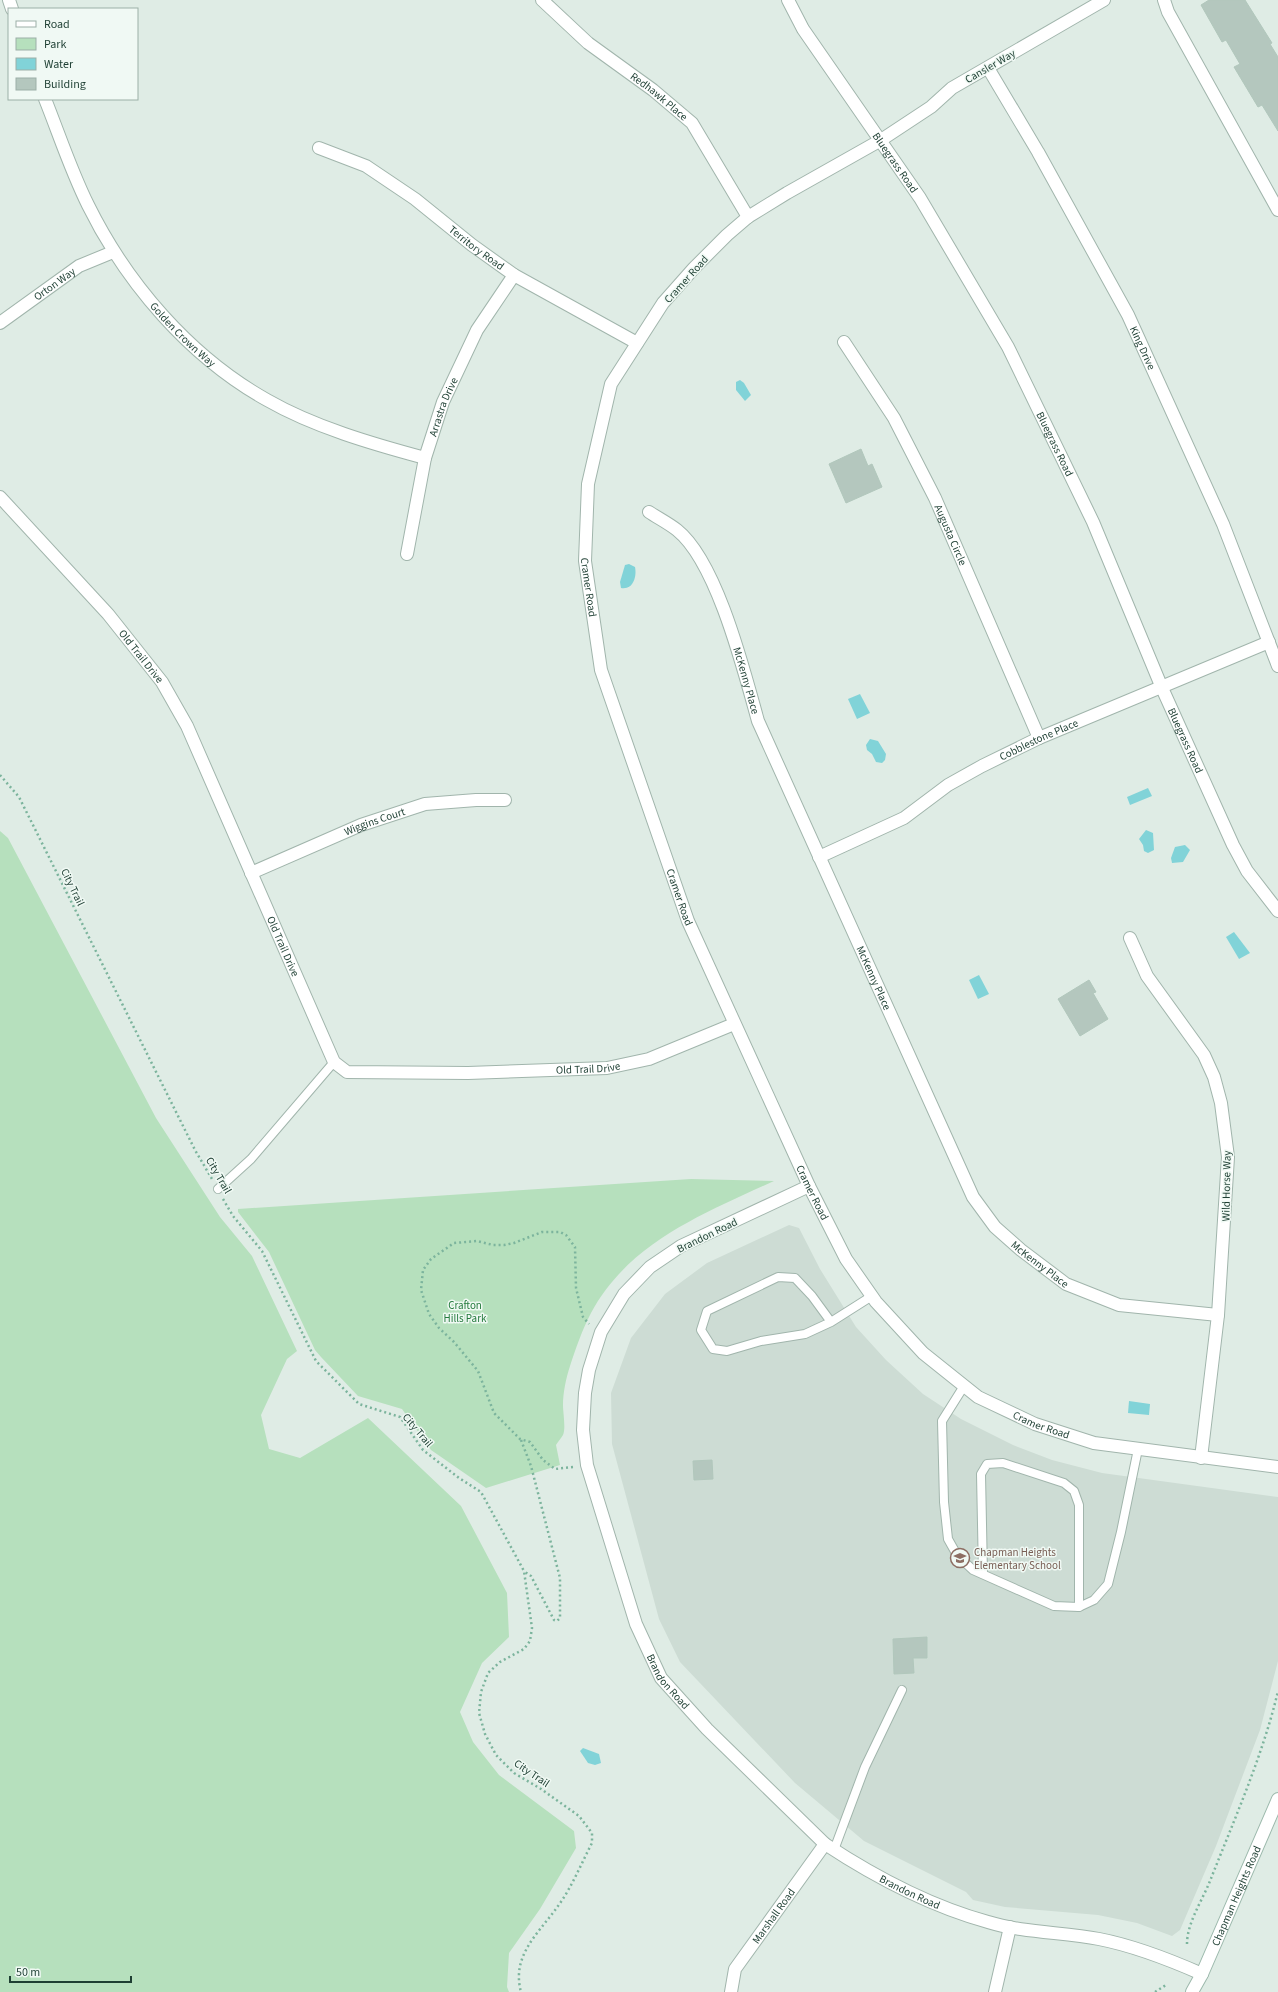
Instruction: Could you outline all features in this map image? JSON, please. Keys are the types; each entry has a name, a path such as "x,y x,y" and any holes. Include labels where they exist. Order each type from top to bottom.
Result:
{"street":[{"name":"Redhawk Place","path":"542,0 588,43 653,90 692,123 748,217"},
{"name":"Bluegrass Road","path":"788,0 803,29 920,198 1008,347 1093,522 1162,688 1233,845 1247,871 1278,911"},
{"name":"Cansler Way","path":"881,140 932,107 952,88 1104,0"},
{"path":"1164,0 1168,12 1278,210"},
{"name":"King Drive","path":"988,68 1038,152 1128,315 1223,524 1278,666"},
{"name":"Golden Crown Way","path":"45,100 87,204 113,252 162,315 212,363 267,400 307,419 383,446 425,458"},
{"name":"Cramer Road","path":"881,140 748,217 727,235 694,268 663,303 611,384 588,484 585,561 601,670 688,921 809,1186 846,1259 872,1296 923,1353 964,1386 978,1396 1035,1424 1094,1443 1278,1467"},
{"name":"Territory Road","path":"319,148 366,166 415,199 472,245 514,274 637,343"},
{"name":"Orton Way","path":"0,323 79,266 113,252"},
{"name":"Arrastra Drive","path":"407,554 425,458 443,402 477,330 514,274"},
{"name":"Augusta Circle","path":"844,342 894,418 935,498 1039,738"},
{"name":"Old Trail Drive","path":"0,497 108,614 162,682 187,726 334,1062 347,1072 468,1074 607,1068 649,1059 734,1024"},
{"name":"McKenny Place","path":"649,512 678,530 695,551 714,586 741,662 758,721 973,1197 995,1227 1021,1250 1066,1284 1119,1305 1218,1315"},
{"name":"Cobblestone Place","path":"819,858 904,818 948,785 982,766 1039,738 1162,688 1269,642"},
{"name":"Wiggins Court","path":"251,873 361,826 425,804 476,800 505,800"},
{"name":"Wild Horse Way","path":"1130,938 1147,976 1204,1055 1214,1077 1221,1103 1228,1157 1218,1315 1201,1458"},
{"name":"Brandon Road","path":"809,1186 682,1246 650,1267 624,1294 601,1332 589,1370 584,1393 583,1430 587,1465 636,1624 661,1678 707,1729 830,1847 905,1891 988,1923 1098,1939 1137,1948 1202,1974"},
{"name":"Chapman Heights Road","path":"1192,1992 1202,1974 1278,1799"},
{"name":"Marshall Road","path":"731,1992 735,1969 830,1847"},
{"path":"995,1992 1010,1927"}],"lane":[{"path":"218,1190 251,1159 334,1062"},
{"path":"831,1322 812,1296 795,1278 778,1277 707,1311 701,1330 713,1348 727,1351 761,1341 805,1334 831,1322 872,1296"},
{"path":"964,1386 942,1421 946,1524 948,1539 957,1555 973,1570 1054,1606 1079,1606 1094,1600 1108,1584 1121,1532 1138,1448"},
{"path":"983,1574 980,1474 987,1464 1003,1463 1064,1482 1074,1491 1079,1505 1079,1606"},
{"path":"830,1847 902,1690"}],"path":[{"name":"City Trail","path":"0,775 19,797 195,1150 233,1216 262,1251 316,1360 359,1404 400,1416 423,1450 459,1478 481,1492 524,1571 532,1628 530,1641 524,1649 500,1662 488,1673 481,1692 479,1713 485,1734 496,1755 514,1773 541,1788 580,1816 592,1833 592,1843 559,1905 530,1941 518,1966 520,1992"},
{"path":"524,1571 531,1576 554,1620 558,1621 560,1618 560,1578 531,1466 520,1439 494,1414 478,1371 454,1342 439,1328 429,1314 421,1290 423,1270 431,1259 454,1243 477,1241 492,1245 504,1245 514,1244 542,1232 554,1231 566,1235 574,1247 576,1288 584,1317 590,1325 601,1332"},
{"path":"520,1439 530,1442 543,1460 555,1469 587,1465"},
{"path":"1187,1944 1187,1933 1205,1893 1243,1796 1273,1712 1278,1691"},
{"path":"1155,1992 1166,1985"}],"shaded area":[{"name":"Chapman Heights Elementary School","path":"789,1225 799,1228 820,1269 856,1327 886,1360 923,1394 961,1419 1013,1445 1052,1460 1102,1473 1278,1497 1278,1661 1260,1730 1216,1846 1180,1930 1172,1936 1137,1923 1098,1915 1005,1907 973,1900 966,1892 864,1841 795,1783 680,1662 659,1619 612,1444 611,1393 631,1338 665,1294 707,1263"}],"green space":[{"path":"0,831 8,838 156,1118 220,1217 252,1256 297,1351 287,1359 261,1415 269,1449 300,1458 368,1418 461,1506 507,1593 509,1637 482,1663 460,1712 473,1742 499,1775 574,1831 576,1848 540,1909 509,1953 507,1987 509,1992 0,1992"},
{"name":"Crafton Hills Park","path":"691,1179 774,1181 722,1205 671,1232 647,1248 626,1267 607,1288 591,1313 582,1332 570,1366 566,1380 563,1405 564,1432 556,1445 560,1465 486,1488 431,1450 402,1409 358,1396 321,1357 315,1350 269,1252 238,1212 238,1209"}],"water":[{"path":"740,380 744,383 751,395 745,401 736,390 736,382"},
{"path":"629,564 635,567 635,579 629,587 621,588 620,582 625,565"},
{"path":"860,694 870,713 857,719 848,699"},
{"path":"870,739 878,741 886,754 885,760 882,763 876,762 872,754 867,750 866,745"},
{"path":"1148,788 1152,796 1130,805 1127,797"},
{"path":"1146,830 1153,833 1154,850 1148,853 1144,851 1143,845 1139,839"},
{"path":"1185,845 1190,850 1183,862 1172,863 1171,858 1175,847"},
{"path":"1234,932 1250,953 1239,959 1226,937"},
{"path":"979,975 989,994 978,999 969,980"},
{"path":"1129,1401 1150,1404 1149,1415 1128,1413"},
{"path":"583,1748 599,1754 601,1763 595,1765 588,1763 580,1751"}],"building":[{"path":"1209,0 1245,0 1272,43 1270,44 1278,57 1278,131 1262,105 1258,107 1234,67 1240,64 1226,40 1222,42 1201,5"},
{"path":"861,449 868,466 872,464 882,487 846,503 829,464"},
{"path":"1089,980 1096,992 1093,993 1108,1019 1080,1036 1058,999"},
{"path":"712,1460 713,1479 694,1480 693,1461"},
{"path":"927,1637 927,1658 913,1658 914,1673 894,1674 893,1639"}],"place":[{"name":"Chapman Heights Elementary School","path":"960,1558"}]}
